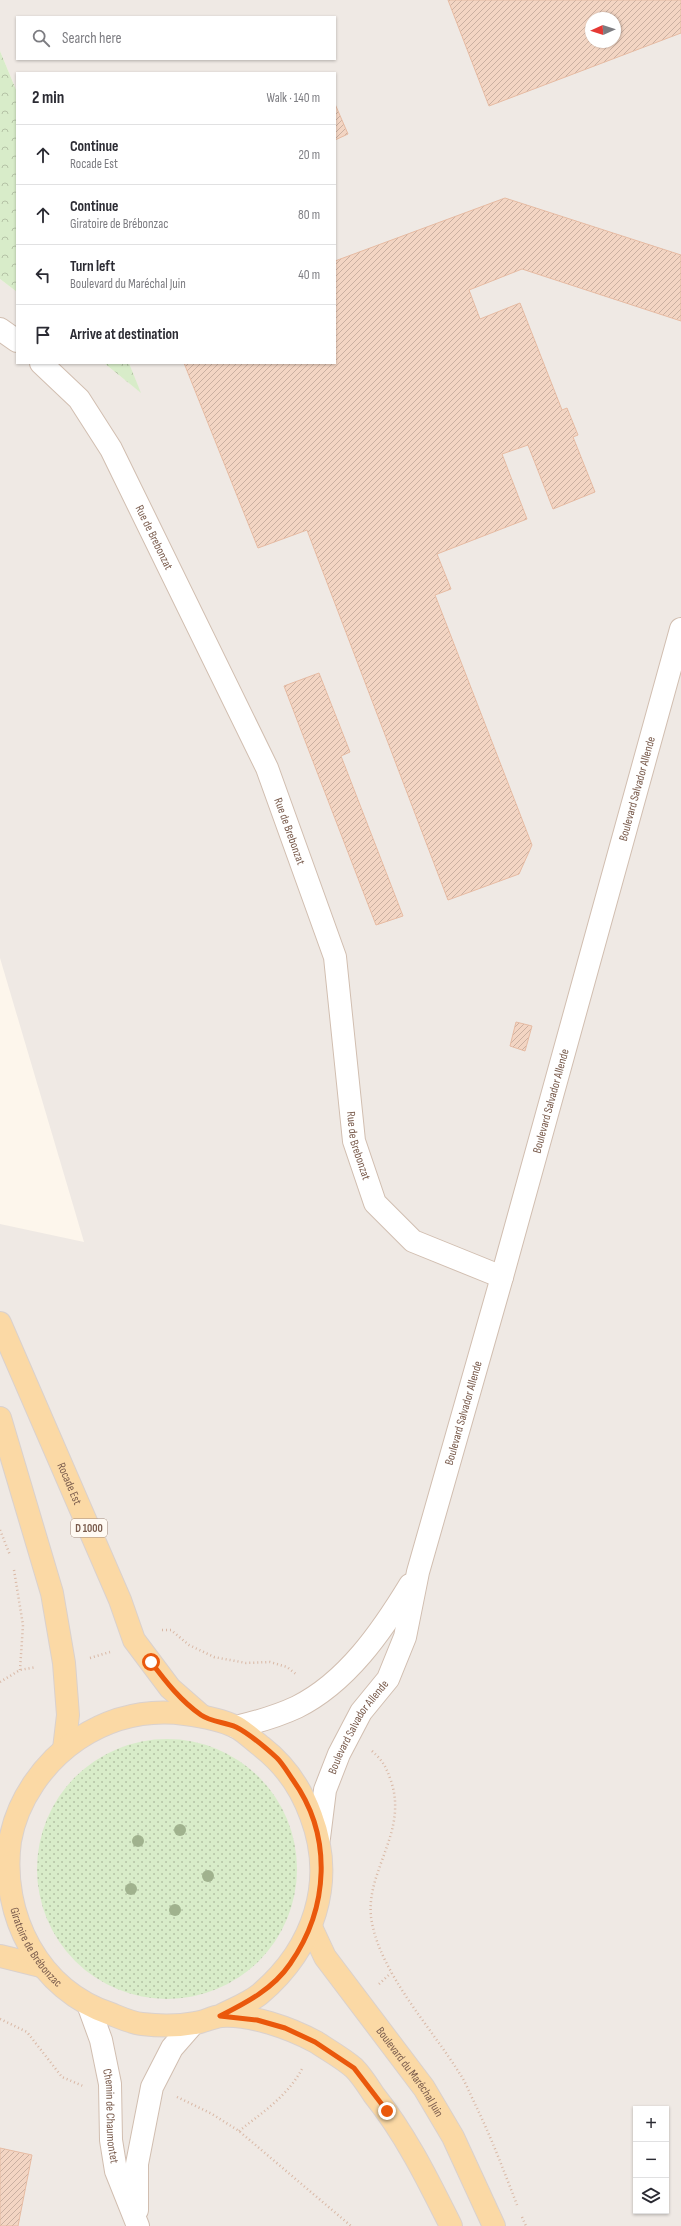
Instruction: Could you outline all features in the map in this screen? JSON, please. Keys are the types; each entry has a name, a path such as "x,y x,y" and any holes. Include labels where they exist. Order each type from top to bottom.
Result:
{"main road":[{"name":"Rocade Est","path":"0,1323 120,1600 134,1640 170,1688 202,1716"},
{"path":"0,1418 52,1593 64,1663 68,1715 64,1749"},
{"name":"Giratoire de Brébonzac","path":"166,1711 202,1716 236,1727 278,1759 304,1795 319,1838 322,1868 319,1898 311,1928 290,1965 258,1996 220,2016 192,2024 140,2024 89,2007 63,1989 41,1966 24,1938 12,1906 5,1845 30,1790 45,1768 64,1749 94,1728 129,1716 166,1711"},
{"name":"Boulevard du Maréchal Juin","path":"311,1928 325,1958 424,2088 453,2137 494,2226"},
{"path":"0,1956 41,1966"},
{"path":"220,2016 257,2020 285,2028 315,2042 354,2068 387,2111 416,2156 450,2226"}],"street":[{"path":"0,329 16,340"},
{"name":"Rue de Brebonzat","path":"42,364 79,400 111,449 267,768 334,957 354,1141 375,1203 413,1241 502,1277"},
{"name":"Boulevard Salvador Allende","path":"319,1838 325,1790 348,1734 361,1712 388,1679 405,1637 418,1572 502,1277 681,629"},
{"name":"Boulevard Salvador Allende","path":"236,1727 268,1719 296,1708 340,1677 369,1644 396,1609 418,1572"},
{"name":"Chemin de Chaumontet","path":"89,2007 101,2040 110,2084 111,2140 116,2171 137,2225"},
{"name":"Chemin de Chaumontet","path":"137,2225 137,2164 152,2087 172,2048 192,2024"}],"path":[{"path":"0,1530 11,1558"},
{"path":"14,1565 23,1625 20,1670"},
{"path":"348,1734 368,1747 384,1762 394,1790 397,1809 392,1834 372,1891 371,1922 392,1973 461,2075 487,2129 526,2226"},
{"path":"239,2131 351,2226"}],"shaded area":[{"path":"0,0 681,0 681,2226 0,2226 0,1224 84,1242 0,958 0,279 16,291 16,364 105,364 140,392 129,364 336,364 336,72 16,72 16,90 0,51"}],"green space":[{"path":"0,51 16,90 16,291 0,279"},
{"path":"105,364 129,364 141,393"},
{"path":"154,1739 180,1739 205,1744 228,1754 250,1768 268,1786 282,1808 292,1831 297,1856 297,1882 292,1907 282,1930 268,1952 250,1970 228,1984 205,1994 180,1999 154,1999 129,1994 106,1984 84,1970 66,1952 52,1930 42,1907 37,1882 37,1856 42,1831 52,1808 66,1786 84,1768 106,1754 129,1744"}],"building":[{"path":"448,0 681,0 681,33 489,106"},
{"path":"336,106 348,134 336,140"},
{"path":"505,198 681,255 681,321 522,269 469,290 480,319 520,303 562,410 567,408 578,435 573,437 595,492 553,509 528,445 502,454 527,519 437,554 451,589 435,595 532,845 519,874 448,900 307,530 258,548 184,364 336,364 336,261"},
{"path":"319,673 350,752 341,756 403,916 376,925 284,686"},
{"path":"516,1022 532,1026 525,1051 510,1046"},
{"path":"0,2148 32,2155 18,2226 0,2226"}],"route":[{"path":"151,1662 170,1688 202,1716 236,1727 278,1759 304,1795 319,1838 322,1868 319,1898 311,1928 290,1965 258,1996 220,2016 257,2020 285,2028 315,2042 354,2068 387,2111"}]}
